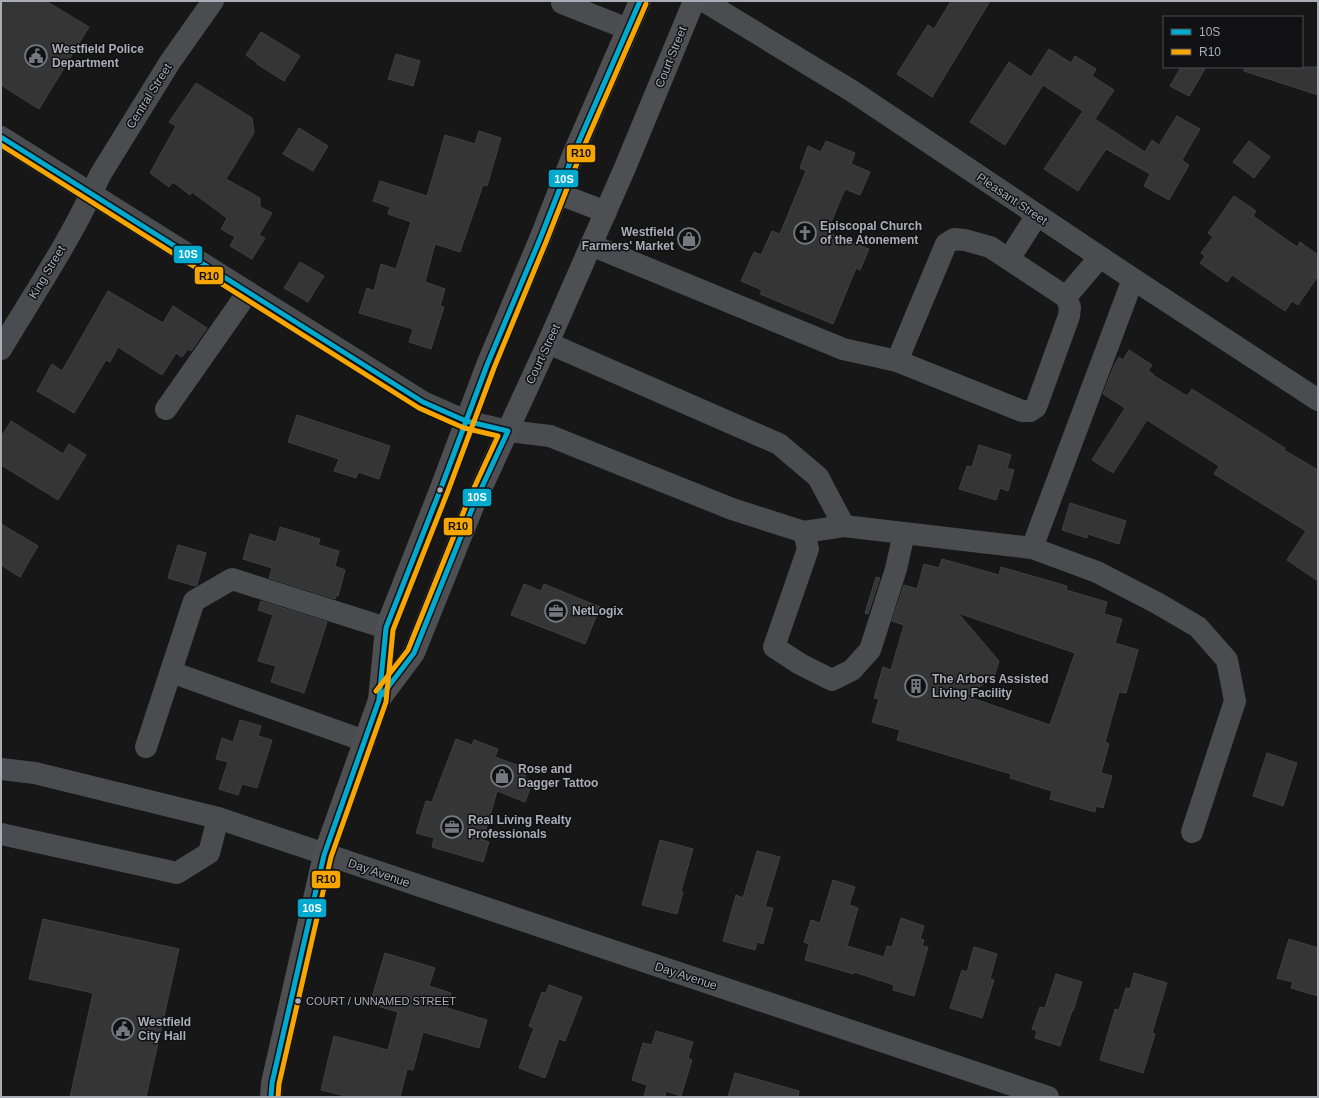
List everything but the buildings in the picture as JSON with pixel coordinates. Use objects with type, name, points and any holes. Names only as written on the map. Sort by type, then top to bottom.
[{"type":"main road","name":"Court Street","points":[[272,1097],[272,1083],[324,855],[379,700],[386,628],[487,365],[559,194],[573,155],[640,1]]},
{"type":"main road","name":"Court Street","points":[[379,700],[414,653],[474,504],[606,212],[694,1]]},
{"type":"main road","points":[[559,194],[606,212]]},
{"type":"street","name":"Central Street","points":[[91,194],[100,175],[166,68],[213,1]]},
{"type":"street","name":"Pleasant Street","points":[[704,1],[850,90],[1133,279],[1318,400]]},
{"type":"street","points":[[562,3],[628,29]]},
{"type":"street","points":[[1,137],[423,402],[466,421],[508,430],[550,436],[732,509],[804,532],[844,526],[1032,548],[1097,572],[1157,603],[1198,627],[1227,660],[1235,701],[1192,832]]},
{"type":"street","name":"King Street","points":[[1,350],[75,225],[91,194]]},
{"type":"street","points":[[1009,259],[1037,215]]},
{"type":"street","points":[[591,245],[843,349],[897,361],[1022,411],[1030,411],[1036,407],[1069,316],[1070,307],[1066,296],[990,247],[954,238],[946,244],[897,361]]},
{"type":"street","points":[[1066,296],[1100,257]]},
{"type":"street","points":[[1032,548],[1133,279]]},
{"type":"street","points":[[166,409],[248,292]]},
{"type":"street","points":[[548,343],[779,444],[818,477],[844,526]]},
{"type":"street","points":[[804,532],[808,549],[774,647],[800,664],[832,680],[852,670],[870,650],[896,569],[904,533]]},
{"type":"street","points":[[146,747],[194,601],[232,579],[386,628]]},
{"type":"street","points":[[171,672],[365,741]]},
{"type":"street","name":"Day Avenue","points":[[1,769],[35,773],[218,818],[324,855],[1048,1097]]},
{"type":"street","points":[[1,834],[178,873],[209,854],[218,818]]},
{"type":"transit line","name":"10S","points":[[271,1097],[272,1083],[324,855],[379,700],[386,628],[487,365],[540,239],[573,155],[640,1]]},
{"type":"transit line","name":"R10","points":[[278,1097],[279,1084],[331,857],[386,702],[393,630],[448,491],[494,368],[579,158],[646,4]]},
{"type":"transit line","name":"10S","points":[[1,137],[423,402],[466,421],[508,431],[474,504],[414,653],[382,695]]},
{"type":"transit line","name":"R10","points":[[1,145],[419,408],[464,428],[498,436],[468,501],[408,650],[376,691]]},
{"type":"place","name":"Westfield Police Department","points":[[36,56]]},
{"type":"place","name":"Episcopal Church of the Atonement","points":[[805,233]]},
{"type":"place","name":"Westfield Farmers' Market","points":[[689,239]]},
{"type":"place","name":"NetLogix","points":[[556,611]]},
{"type":"place","name":"The Arbors Assisted Living Facility","points":[[916,686]]},
{"type":"place","name":"Rose and Dagger Tattoo","points":[[502,776]]},
{"type":"place","name":"Real Living Realty Professionals","points":[[452,827]]},
{"type":"place","name":"COURT / UNNAMED STREET","points":[[298,1001]]},
{"type":"place","name":"Westfield City Hall","points":[[123,1029]]}]
